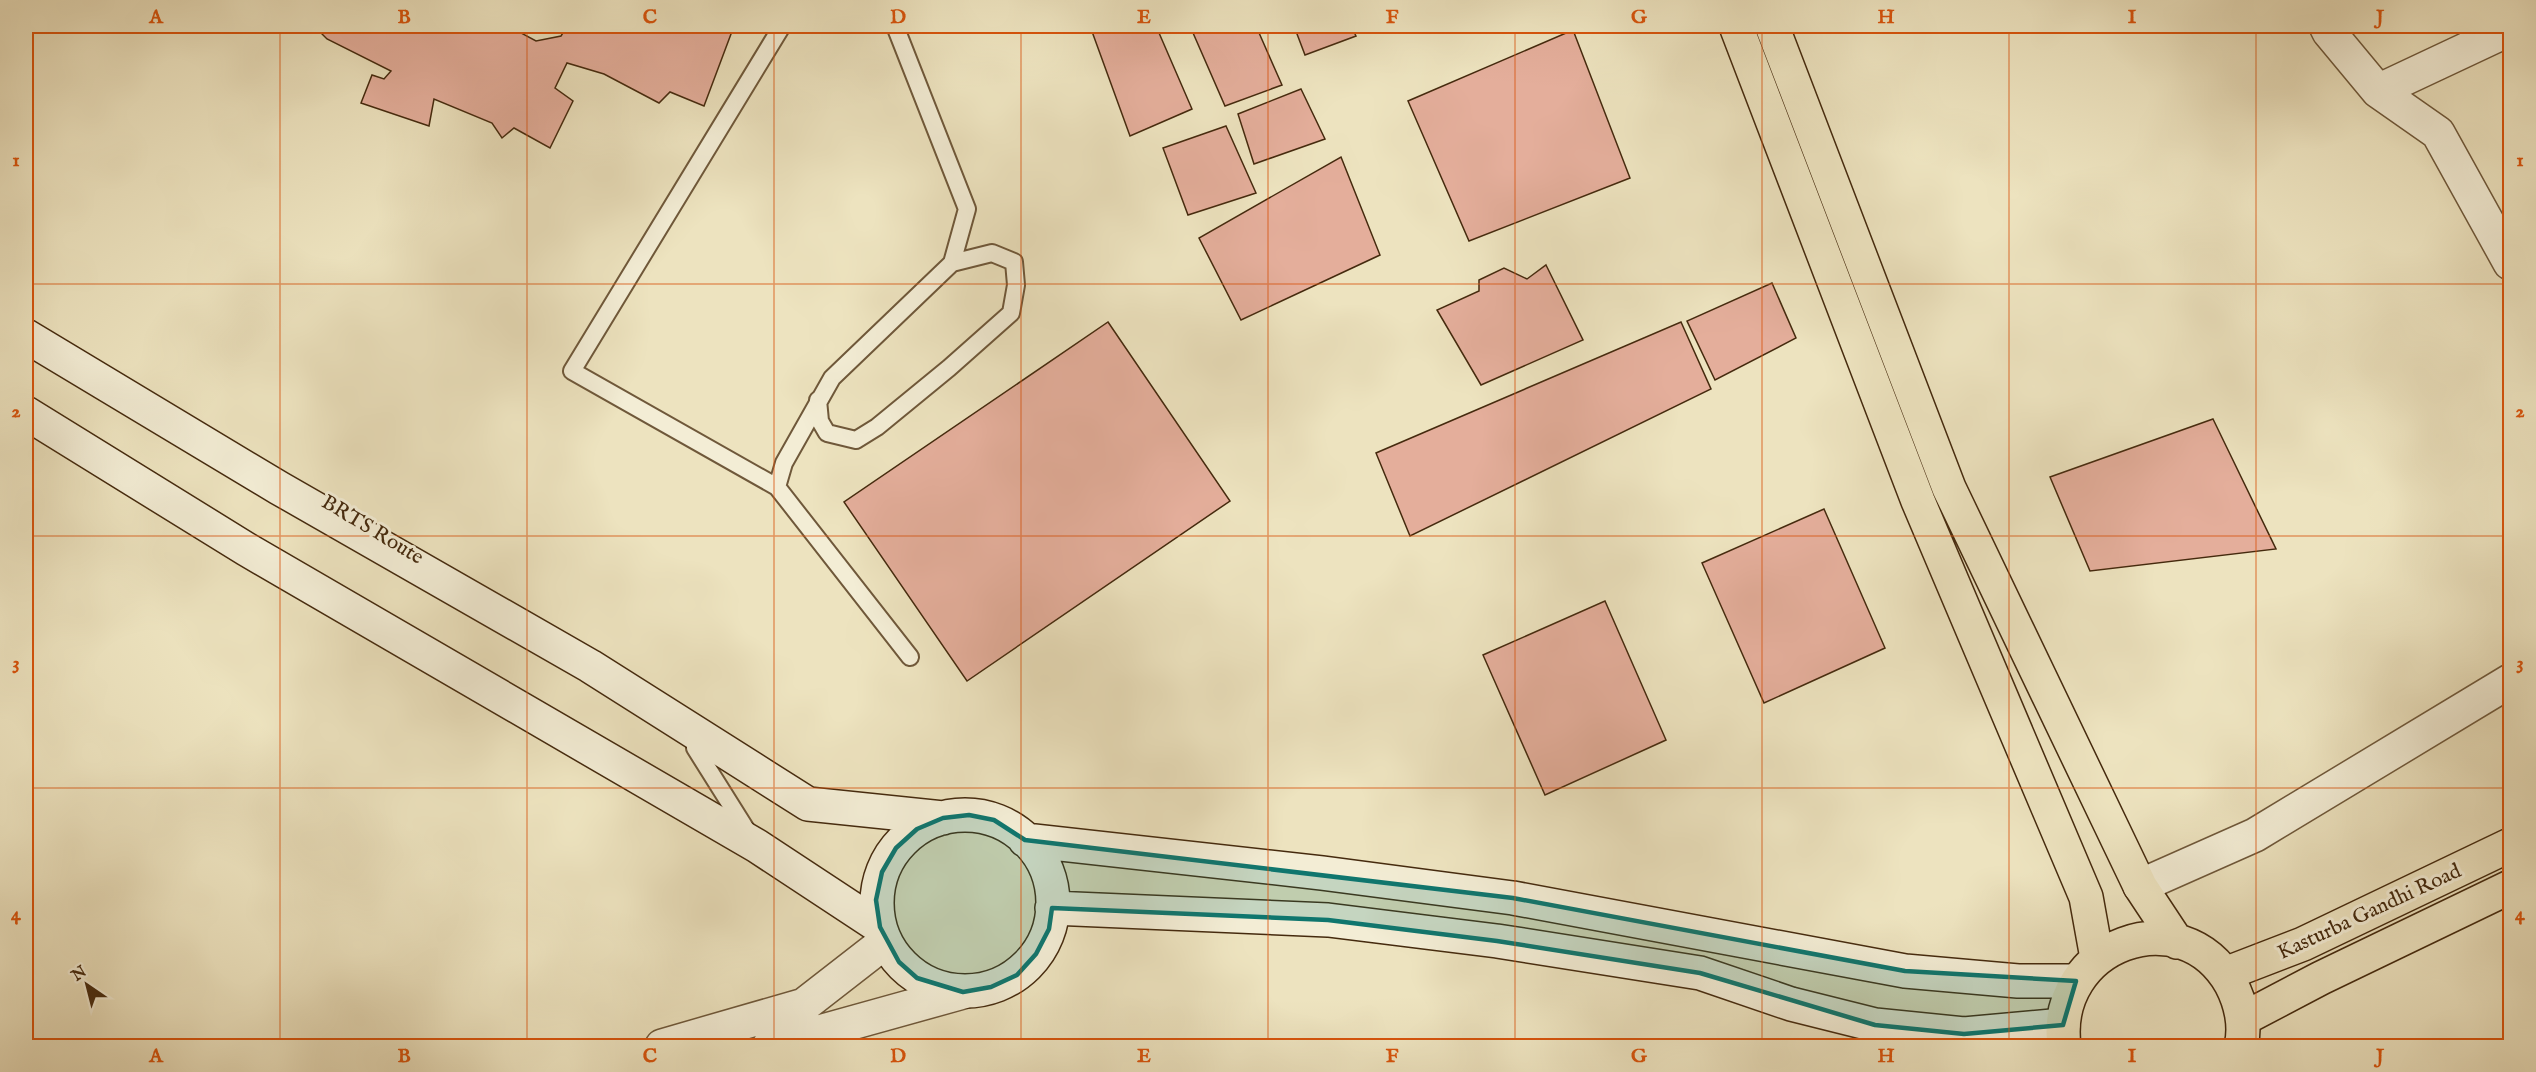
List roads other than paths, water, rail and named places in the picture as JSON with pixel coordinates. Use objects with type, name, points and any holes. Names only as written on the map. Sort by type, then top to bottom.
[{"type":"main road","points":[[1736,26],[1918,501],[2086,897],[2087,969]]},
{"type":"main road","points":[[1772,26],[1949,488],[2140,886],[2177,942]]},
{"type":"main road","points":[[2326,26],[2378,91],[2438,133],[2511,263]]},
{"type":"main road","points":[[2378,91],[2511,30]]},
{"type":"main road","points":[[26,336],[279,488],[590,666],[808,804],[943,818],[969,815],[994,820],[1017,832],[1035,851],[1048,874],[1052,908],[1049,929],[1036,954],[1017,975],[991,987],[963,992],[769,1047]]},
{"type":"main road","points":[[26,413],[246,549],[757,846],[882,935],[899,962],[917,978],[939,988],[963,992]]},
{"type":"main road","points":[[2140,886],[2255,835],[2511,681]]},
{"type":"main road","points":[[882,935],[876,900],[882,872],[896,848],[917,829],[943,818]]},
{"type":"main road","points":[[1024,840],[1322,873],[1513,898],[1905,971],[2018,981],[2087,969]]},
{"type":"main road","name":"Kasturba Gandhi Road","points":[[2225,974],[2303,944],[2511,845]]},
{"type":"main road","name":"Kasturba Gandhi Road","points":[[2242,1039],[2321,978],[2511,887]]},
{"type":"main road","points":[[1052,908],[1328,920],[1497,941],[1700,973],[1791,1004],[1875,1025],[2063,1041],[2067,1002],[2087,969],[2122,944],[2149,938],[2177,942],[2204,954],[2225,974],[2237,995],[2242,1039]]},
{"type":"main road","points":[[662,1047],[804,1005],[882,935]]},
{"type":"lane","points":[[782,26],[572,371],[777,487],[910,657]]},
{"type":"lane","points":[[895,26],[967,209],[952,263]]},
{"type":"lane","points":[[777,487],[784,463],[818,400],[832,378],[952,263],[992,253],[1014,262],[1016,285],[1011,313],[877,427],[856,440],[827,433],[820,421],[818,400]]},
{"type":"lane","name":"BRTS Route","points":[[26,351],[279,499],[695,748],[808,804]]},
{"type":"lane","name":"BRTS Route","points":[[695,748],[757,846]]}]
